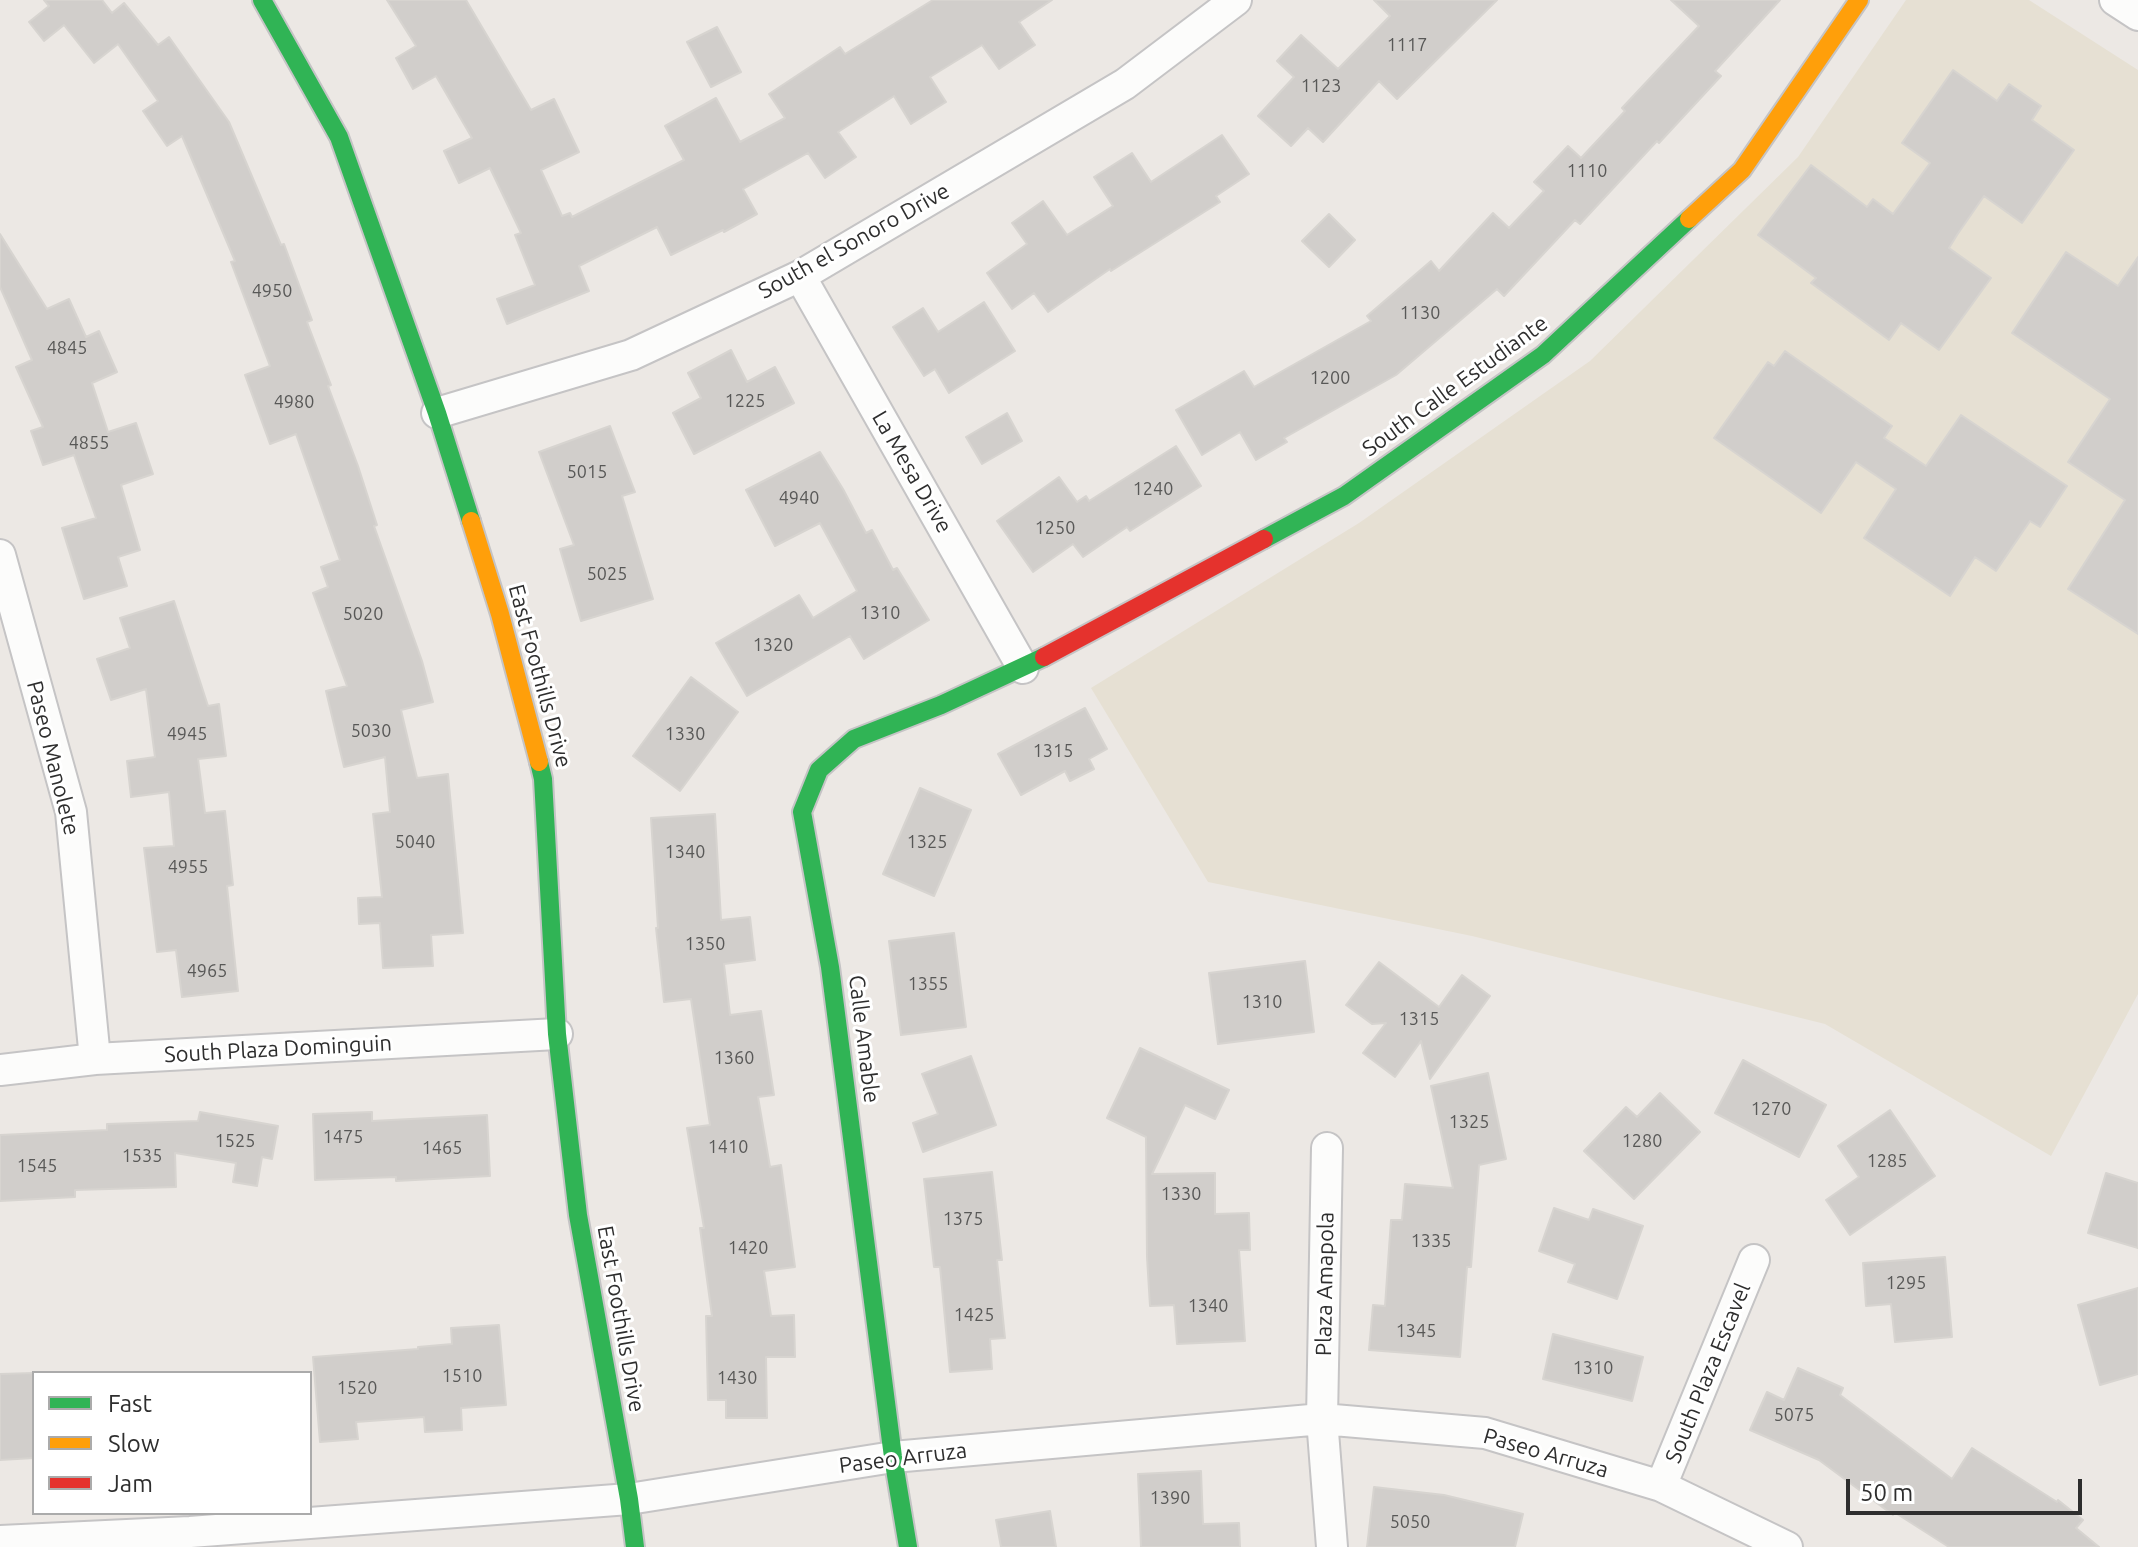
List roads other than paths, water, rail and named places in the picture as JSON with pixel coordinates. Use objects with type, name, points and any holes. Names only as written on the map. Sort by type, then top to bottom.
[{"type":"street","name":"East Foothills Drive","points":[[262,0],[339,137],[437,413],[500,614],[543,779],[557,1034],[578,1215],[635,1547]]},
{"type":"street","name":"South el Sonoro Drive","points":[[437,413],[631,355],[800,276],[1125,84],[1236,0]]},
{"type":"street","name":"South Calle Estudiante","points":[[1023,668],[1344,496],[1543,355],[1742,170],[1859,0]]},
{"type":"street","points":[[2115,0],[2138,15]]},
{"type":"street","name":"La Mesa Drive","points":[[800,276],[1023,668]]},
{"type":"street","name":"Paseo Manolete","points":[[1,563],[71,812],[95,1059]]},
{"type":"street","name":"Calle Amable","points":[[908,1547],[893,1457],[830,967],[802,812],[819,770],[854,739],[1023,668]]},
{"type":"street","name":"South Plaza Dominguin","points":[[0,1070],[95,1059],[557,1034]]},
{"type":"street","name":"Plaza Amapola","points":[[1327,1148],[1322,1419],[1332,1547]]},
{"type":"street","name":"South Plaza Escavel","points":[[1661,1486],[1754,1260]]},
{"type":"street","name":"Paseo Arruza","points":[[0,1541],[190,1540],[629,1499],[893,1457],[1322,1419],[1485,1433],[1661,1486],[1787,1547]]}]
